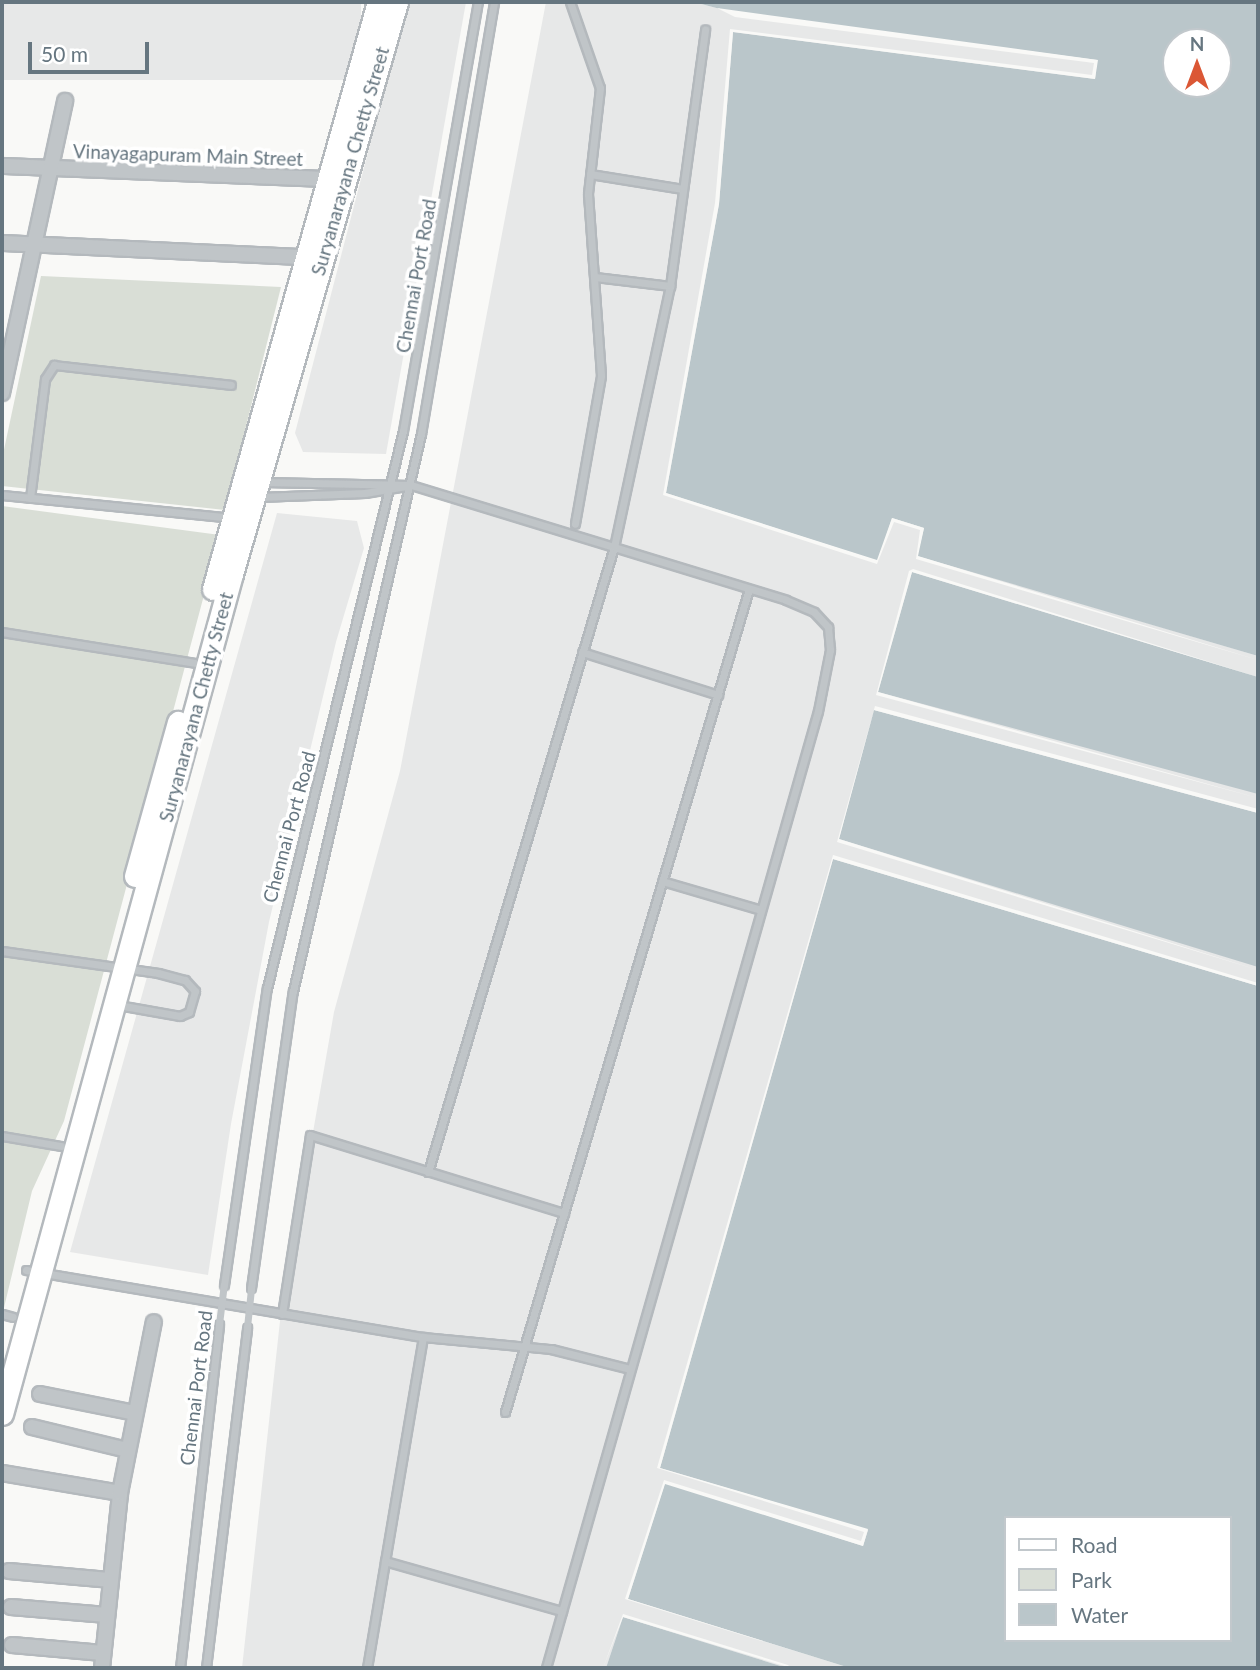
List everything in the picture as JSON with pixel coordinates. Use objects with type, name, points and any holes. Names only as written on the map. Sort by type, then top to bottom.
[{"type":"main road","name":"Suryanarayana Chetty Street","points":[[2,1414],[61,1146],[118,966],[247,490],[325,179],[378,2]]},
{"type":"main road","name":"Suryanarayana Chetty Street","points":[[2,1357],[7,1315],[33,1272],[114,1004],[118,966],[231,518],[247,490],[397,2]]},
{"type":"street","name":"Vinayagapuram Main Street","points":[[2,393],[7,344],[33,246],[65,100]]},
{"type":"street","name":"Vinayagapuram Main Street","points":[[2,166],[325,179]]},
{"type":"street","points":[[2,243],[304,257]]},
{"type":"street","points":[[102,1668],[120,1493],[153,1322]]},
{"type":"street","points":[[40,1394],[135,1413]]},
{"type":"street","points":[[32,1427],[127,1450]]},
{"type":"street","points":[[2,1473],[120,1493]]},
{"type":"street","points":[[9,1571],[109,1580]]},
{"type":"street","points":[[11,1607],[107,1615]]},
{"type":"street","points":[[12,1645],[103,1653]]},
{"type":"lane","name":"Chennai Port Road","points":[[180,1668],[219,1324],[267,988],[392,481],[436,258],[478,2]]},
{"type":"lane","name":"Chennai Port Road","points":[[206,1668],[251,1288],[293,991],[411,485],[453,267],[494,2]]},
{"type":"lane","points":[[570,2],[600,88],[590,174],[601,376],[575,524]]},
{"type":"lane","points":[[428,1172],[614,547],[670,286],[705,29]]},
{"type":"lane","points":[[590,174],[683,189]]},
{"type":"lane","points":[[595,277],[670,286]]},
{"type":"lane","points":[[30,498],[45,379],[54,365],[231,385]]},
{"type":"lane","points":[[247,490],[392,481],[411,485],[749,589],[814,612],[823,618],[830,638],[818,711],[546,1668]]},
{"type":"lane","points":[[247,490],[389,490],[411,485]]},
{"type":"lane","points":[[2,495],[231,518]]},
{"type":"lane","points":[[505,1412],[749,589]]},
{"type":"lane","points":[[2,632],[195,663]]},
{"type":"lane","points":[[582,652],[718,695]]},
{"type":"lane","points":[[662,881],[761,910]]},
{"type":"lane","points":[[2,951],[118,966],[186,980],[193,984],[194,999],[189,1012],[180,1016],[114,1004]]},
{"type":"lane","points":[[282,1314],[310,1135],[564,1213]]},
{"type":"lane","points":[[2,1136],[61,1146]]},
{"type":"lane","points":[[33,1272],[423,1337],[569,1352],[630,1369]]},
{"type":"lane","points":[[367,1668],[423,1337]]},
{"type":"lane","points":[[385,1561],[562,1612]]},
{"type":"shaded area","points":[[2,2],[361,2],[361,80],[2,80]]},
{"type":"shaded area","points":[[407,2],[466,2],[386,454],[303,452],[295,433]]},
{"type":"shaded area","points":[[546,2],[694,2],[735,13],[1098,60],[1095,79],[892,518],[924,528],[917,555],[1258,656],[1258,677],[912,573],[1258,794],[1258,813],[874,710],[1258,967],[1258,986],[833,859],[868,1529],[863,1546],[628,1599],[850,1668],[787,1668],[623,1617],[606,1668],[242,1668],[280,1321],[334,1012],[400,771]]},
{"type":"shaded area","points":[[277,513],[357,521],[364,548],[336,642],[269,922],[231,1124],[208,1275],[70,1252]]},
{"type":"green space","points":[[41,276],[281,287],[225,510],[2,486],[2,459]]},
{"type":"green space","points":[[2,506],[220,535],[64,1121],[32,1191],[2,1316]]},
{"type":"water","points":[[694,2],[1258,2],[1258,656],[917,556],[924,528],[892,518],[878,561],[666,493],[719,204],[733,32],[1095,79],[1097,60],[735,13]]},
{"type":"water","points":[[912,572],[1258,677],[1258,794],[878,692]]},
{"type":"water","points":[[874,710],[1258,813],[1258,967],[839,839]]},
{"type":"water","points":[[833,859],[1258,986],[1258,1668],[850,1668],[628,1599],[665,1483],[863,1546],[868,1530],[660,1468]]},
{"type":"water","points":[[623,1617],[787,1668],[606,1668]]},
{"type":"pier","points":[[717,8],[1098,60],[1095,79],[733,32],[719,204],[666,493],[877,560],[892,518],[924,528],[918,556],[1258,660],[916,559],[920,530],[894,522],[877,564],[663,495],[715,203],[730,29],[1092,75],[1094,63],[735,17]]},
{"type":"pier","points":[[913,569],[1258,677],[912,572],[878,692],[1258,798],[876,695],[909,571]]},
{"type":"pier","points":[[875,706],[1258,809],[1258,813],[874,710],[839,839],[1258,970],[837,842]]},
{"type":"pier","points":[[833,855],[1258,983],[1258,986],[833,859],[660,1468],[868,1529],[863,1546],[665,1484],[628,1599],[850,1668],[625,1599],[664,1480],[861,1541],[864,1532],[657,1468]]},
{"type":"pier","points":[[623,1614],[791,1668],[623,1617],[603,1668]]}]
